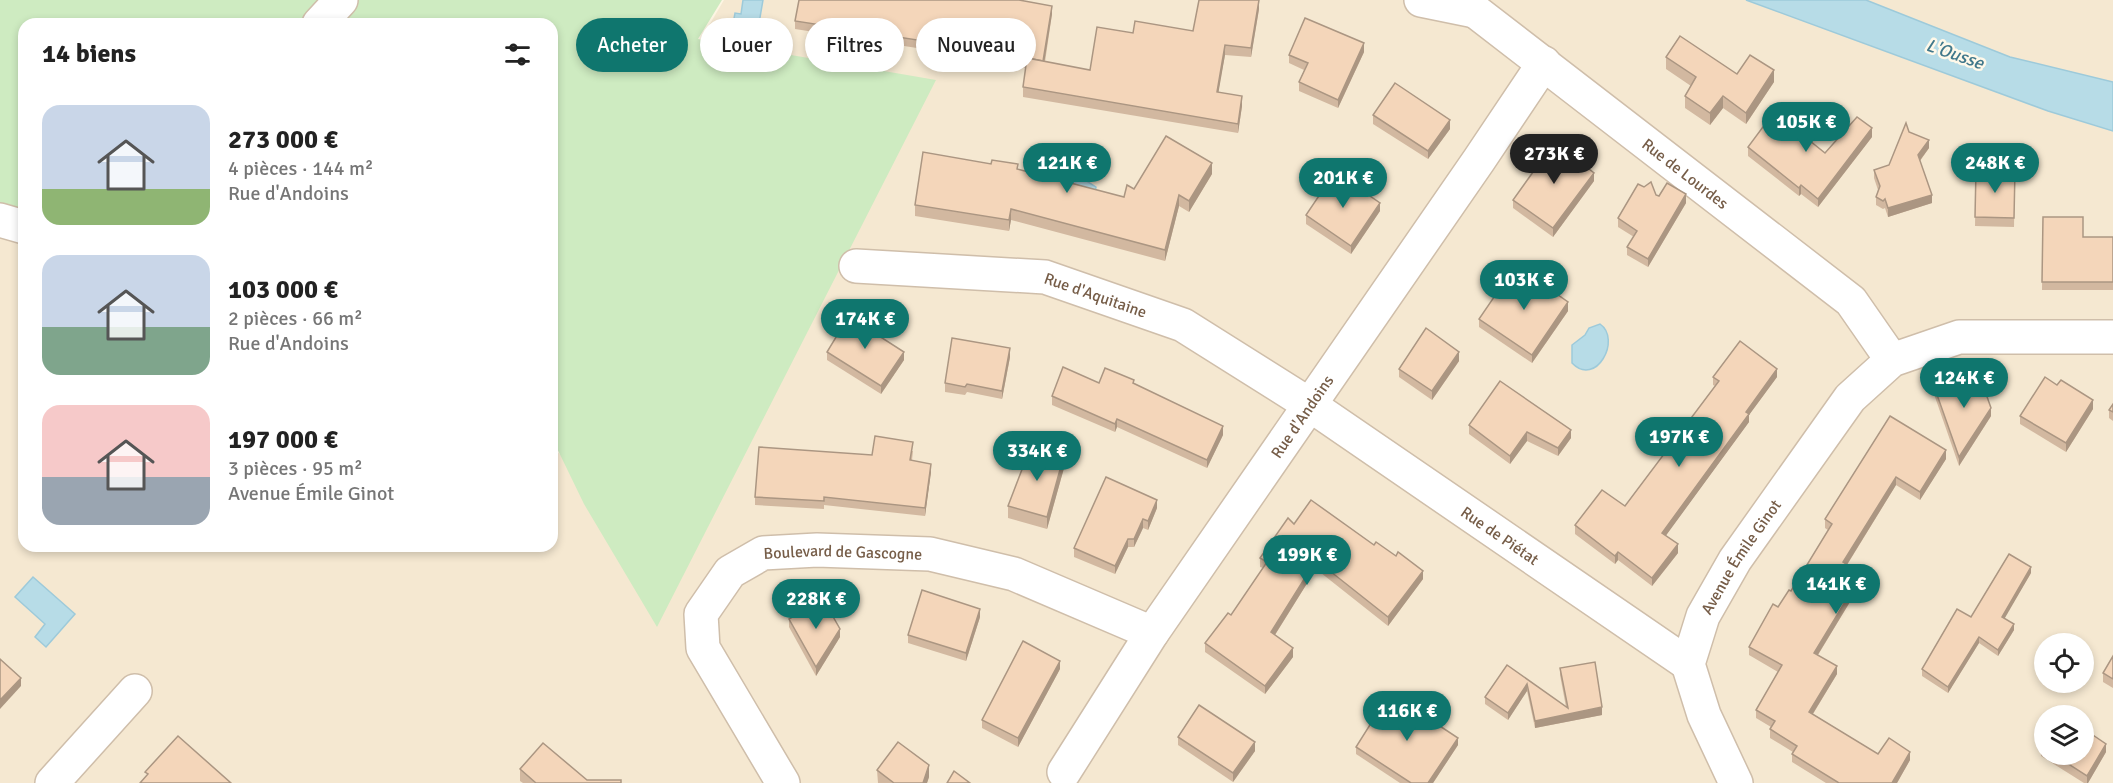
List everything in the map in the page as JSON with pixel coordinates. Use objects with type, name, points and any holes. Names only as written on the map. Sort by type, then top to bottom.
[{"type":"street","points":[[324,18],[341,0]]},
{"type":"street","points":[[1421,0],[1469,6]]},
{"type":"street","name":"Rue de Lourdes","points":[[1469,6],[1851,301],[1892,360]]},
{"type":"street","name":"Rue d'Andoins","points":[[1064,772],[1152,633],[1544,63]]},
{"type":"street","points":[[0,220],[18,225]]},
{"type":"street","name":"Rue d'Aquitaine","points":[[856,266],[1045,277],[1183,325],[1310,405]]},
{"type":"street","points":[[1892,360],[1959,337],[2113,337]]},
{"type":"street","name":"Avenue Émile Ginot","points":[[1688,664],[1703,616],[1735,560],[1850,398],[1892,360]]},
{"type":"street","name":"Rue de Piétat","points":[[1310,405],[1688,664]]},
{"type":"street","name":"Boulevard de Gascogne","points":[[783,783],[703,648],[701,614],[730,572],[763,553],[817,549],[930,554],[1014,574],[1152,633]]},
{"type":"street","points":[[1688,664],[1704,715],[1736,783]]},
{"type":"street","points":[[52,783],[135,691]]},
{"type":"shaded area","points":[[724,0],[2113,0],[2113,783],[0,783],[0,196],[18,194],[18,552],[558,552],[558,453],[690,552],[926,88],[853,72],[904,72],[904,18],[805,18],[805,62],[793,59],[793,18],[713,18]]},
{"type":"green space","points":[[0,0],[334,0],[318,18],[18,18],[18,214],[0,207]]},
{"type":"green space","points":[[357,0],[722,0],[711,18],[700,18],[698,39],[700,39],[700,72],[793,72],[793,55],[805,57],[805,72],[890,72],[936,80],[657,627],[584,504],[558,450],[558,18],[340,18]]},
{"type":"water","points":[[743,0],[763,0],[760,18],[734,18],[735,13],[741,14]]},
{"type":"water","name":"L'Ousse","points":[[1746,0],[1866,0],[2010,57],[2113,82],[2113,131],[2048,111]]},
{"type":"water","points":[[1045,154],[1096,187],[1095,193],[1038,178]]},
{"type":"water","points":[[1600,324],[1606,331],[1607,350],[1597,366],[1590,370],[1581,369],[1572,363],[1572,345],[1585,335],[1589,328]]},
{"type":"water","points":[[33,577],[75,614],[46,647],[35,637],[45,624],[15,597]]},
{"type":"building","points":[[799,0],[1019,0],[1052,6],[1043,61],[1036,60],[1036,18],[916,18],[916,40],[904,38],[904,18],[805,18],[805,23],[795,21]]},
{"type":"building","points":[[1199,0],[1259,0],[1251,48],[1225,45],[1217,92],[1242,96],[1238,124],[1023,87],[1025,72],[1036,72],[1036,60],[1090,70],[1097,27],[1133,33],[1135,21],[1193,31]]},
{"type":"building","points":[[1305,18],[1364,43],[1338,100],[1299,82],[1308,63],[1289,55]]},
{"type":"building","points":[[1680,36],[1737,74],[1750,55],[1774,70],[1746,113],[1723,96],[1710,113],[1685,96],[1696,77],[1666,57]]},
{"type":"building","points":[[1395,83],[1450,120],[1428,151],[1373,115]]},
{"type":"building","points":[[1774,112],[1825,153],[1857,117],[1872,128],[1818,199],[1801,185],[1799,188],[1748,147]]},
{"type":"building","points":[[1906,123],[1909,132],[1929,140],[1918,155],[1932,195],[1888,208],[1885,199],[1883,201],[1876,197],[1880,186],[1874,170],[1889,165]]},
{"type":"building","points":[[1166,136],[1212,163],[1189,201],[1179,195],[1165,250],[1011,209],[1009,220],[915,205],[923,152],[991,164],[992,160],[1018,164],[1017,169],[1124,197],[1127,185],[1134,189]]},
{"type":"building","points":[[1556,140],[1577,154],[1575,158],[1594,173],[1553,228],[1513,200]]},
{"type":"building","points":[[1976,170],[2015,170],[2014,218],[1975,217]]},
{"type":"building","points":[[1335,172],[1380,203],[1351,246],[1306,215]]},
{"type":"building","points":[[1651,182],[1656,195],[1659,196],[1667,183],[1686,194],[1648,259],[1627,247],[1637,231],[1618,218],[1638,184],[1644,187]]},
{"type":"building","points":[[2043,217],[2083,217],[2083,237],[2113,237],[2113,282],[2042,282]]},
{"type":"building","points":[[1521,269],[1568,302],[1532,355],[1479,319],[1505,281],[1510,284]]},
{"type":"building","points":[[850,314],[881,333],[879,336],[904,352],[881,386],[827,352]]},
{"type":"building","points":[[1426,328],[1459,352],[1432,391],[1399,369]]},
{"type":"building","points":[[952,338],[1010,348],[1002,391],[967,384],[965,387],[945,383]]},
{"type":"building","points":[[1740,341],[1777,369],[1746,412],[1749,414],[1662,533],[1678,544],[1652,578],[1618,552],[1615,556],[1575,525],[1602,490],[1625,506],[1719,381],[1713,377]]},
{"type":"building","points":[[1063,367],[1099,383],[1105,368],[1134,380],[1133,383],[1223,426],[1207,460],[1117,419],[1115,424],[1052,396]]},
{"type":"building","points":[[1979,374],[1991,408],[1959,457],[1935,389]]},
{"type":"building","points":[[2045,377],[2057,385],[2061,380],[2093,400],[2066,443],[2020,416]]},
{"type":"building","points":[[1500,381],[1571,430],[1558,448],[1527,432],[1510,456],[1469,425]]},
{"type":"building","points":[[1890,416],[1946,450],[1920,492],[1896,477],[1843,562],[1862,574],[1814,653],[1837,666],[1809,712],[1878,754],[1889,738],[1910,752],[1892,783],[1839,783],[1792,754],[1797,746],[1770,729],[1775,721],[1756,710],[1782,665],[1749,647],[1773,604],[1778,607],[1789,590],[1791,591],[1832,524],[1825,519]]},
{"type":"building","points":[[875,436],[913,442],[910,460],[931,464],[925,508],[824,497],[824,501],[755,497],[759,447],[872,455]]},
{"type":"building","points":[[1031,446],[1064,455],[1047,517],[1008,506]]},
{"type":"building","points":[[1106,477],[1157,500],[1148,521],[1143,519],[1134,539],[1128,539],[1115,566],[1074,548]]},
{"type":"building","points":[[1311,500],[1374,545],[1376,542],[1396,556],[1398,552],[1423,571],[1388,617],[1316,560],[1271,632],[1293,648],[1265,686],[1205,643],[1228,613],[1231,615],[1267,562],[1260,558],[1288,518],[1294,524]]},
{"type":"building","points":[[2009,554],[2031,567],[2002,617],[2014,624],[1998,650],[1979,637],[1948,687],[1922,669],[1957,609],[1971,617]]},
{"type":"building","points":[[922,590],[980,609],[966,653],[908,635]]},
{"type":"building","points":[[823,599],[840,629],[816,667],[789,619]]},
{"type":"building","points":[[1023,641],[1060,661],[1018,738],[982,720]]},
{"type":"building","points":[[2113,656],[2113,679],[2103,673]]},
{"type":"building","points":[[0,659],[21,678],[0,700]]},
{"type":"building","points":[[1595,662],[1602,707],[1535,721],[1527,684],[1508,713],[1485,697],[1507,665],[1568,708],[1560,668]]},
{"type":"building","points":[[1390,693],[1458,738],[1428,783],[1411,783],[1356,747]]},
{"type":"building","points":[[1199,705],[1255,742],[1233,773],[1178,737]]},
{"type":"building","points":[[178,736],[231,783],[140,783],[148,774],[145,772]]},
{"type":"building","points":[[2094,736],[2106,744],[2094,764]]},
{"type":"building","points":[[898,742],[929,765],[923,783],[894,783],[877,770]]},
{"type":"building","points":[[543,743],[587,780],[621,780],[621,783],[536,783],[520,769]]},
{"type":"building","points":[[2070,765],[2094,765],[2087,776]]},
{"type":"building","points":[[954,771],[970,783],[947,783]]}]
